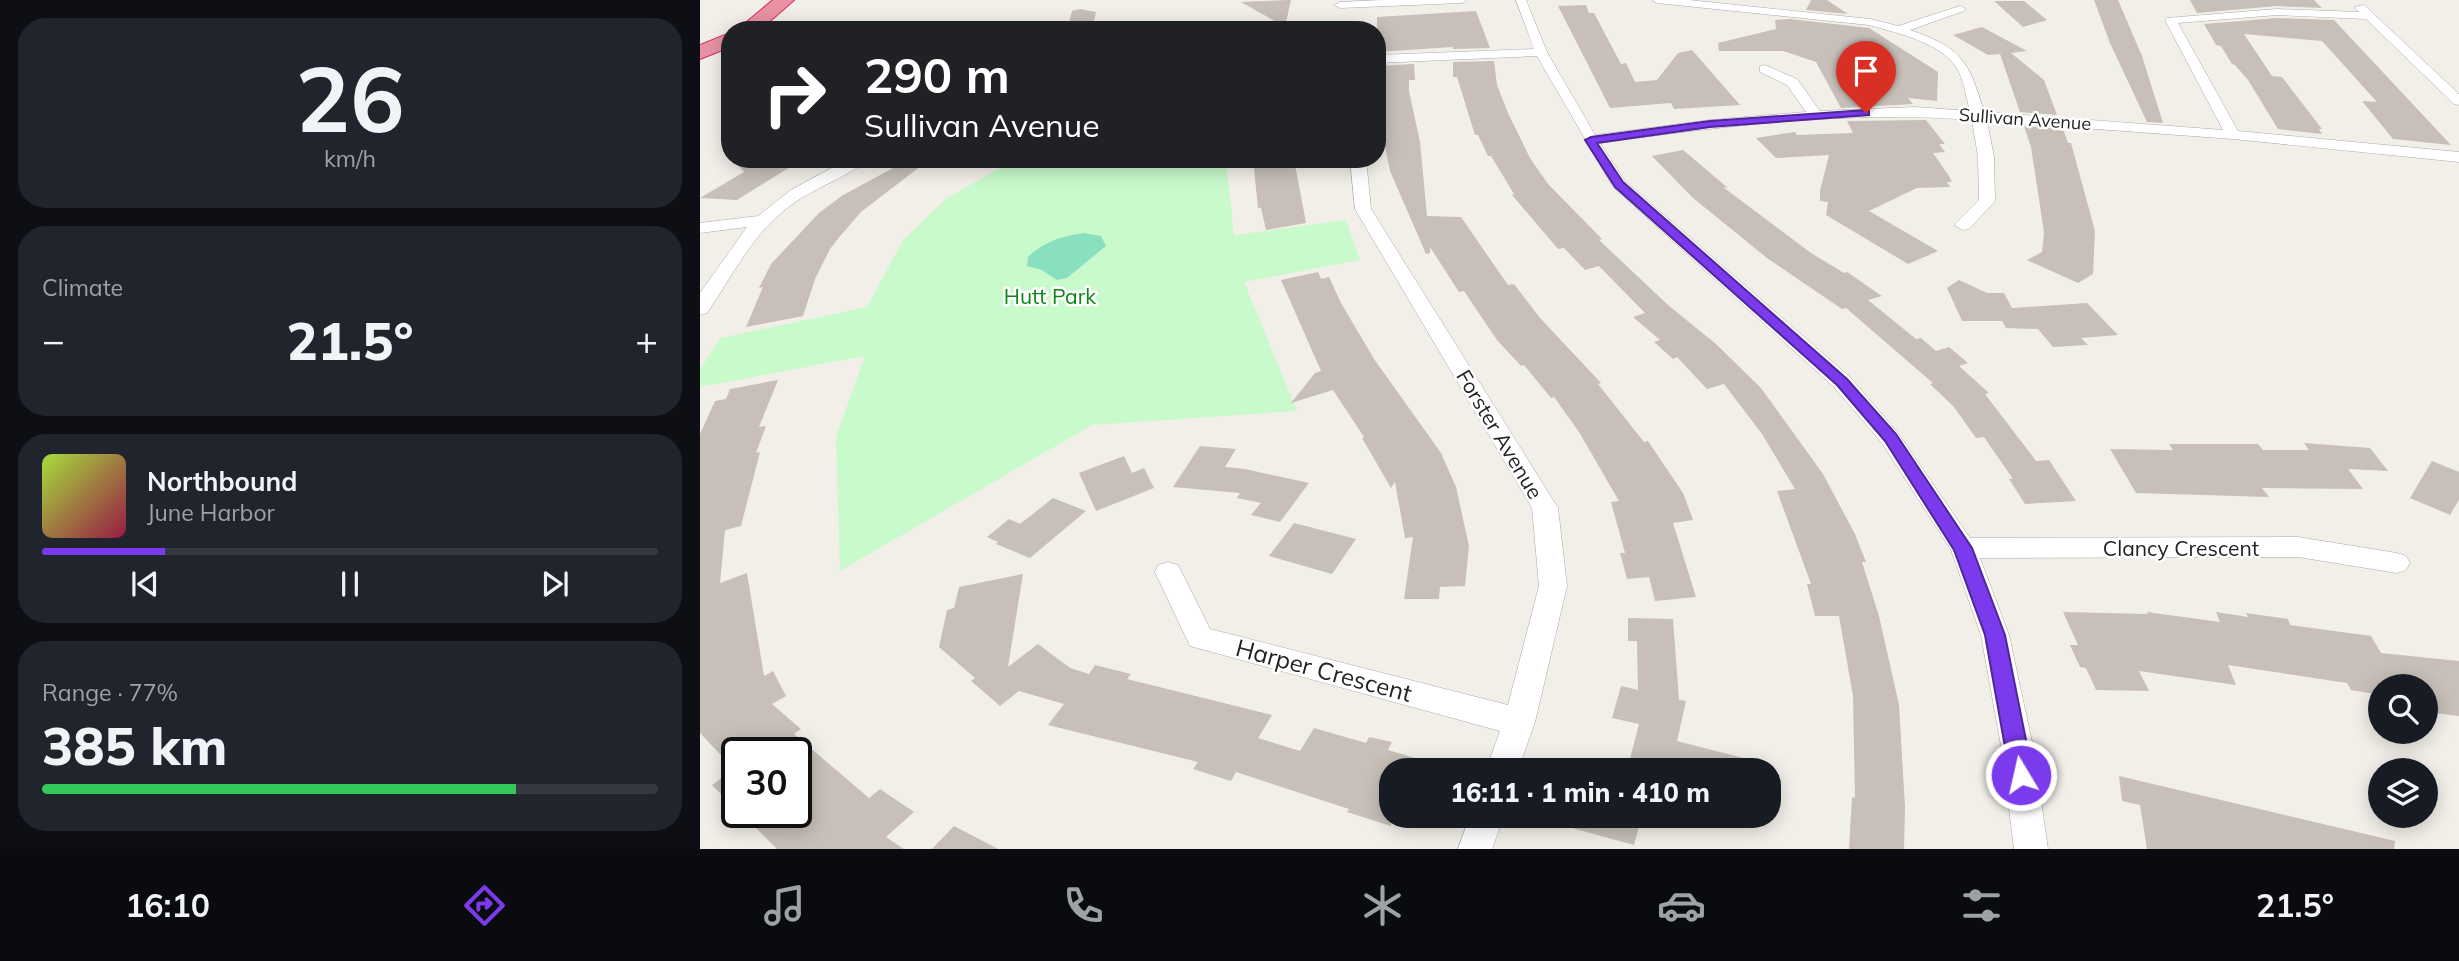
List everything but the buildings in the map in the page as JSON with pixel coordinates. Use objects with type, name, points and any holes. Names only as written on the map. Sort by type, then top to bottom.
[{"type":"highway","points":[[758,21],[785,0]]},
{"type":"highway","points":[[700,53],[721,43]]},
{"type":"street","points":[[1340,5],[1462,0]]},
{"type":"street","points":[[1521,0],[1541,52],[1619,184],[1842,382],[1890,438],[1963,548],[1995,635],[2018,751],[2031,849]]},
{"type":"street","points":[[1657,0],[1819,15],[1899,30],[1941,49],[1961,64],[1979,115],[1989,181],[1987,201],[1963,225]]},
{"type":"street","points":[[2353,0],[2459,101]]},
{"type":"street","points":[[1899,30],[1960,9]]},
{"type":"street","points":[[2233,135],[2171,20],[2277,12],[2370,16]]},
{"type":"street","points":[[1386,59],[1541,52]]},
{"type":"street","points":[[1765,69],[1792,82],[1816,115]]},
{"type":"street","name":"Sullivan Avenue","points":[[1591,140],[1710,124],[1816,115],[1915,111],[2233,135],[2459,156]]},
{"type":"street","points":[[700,309],[710,290],[763,220],[811,185],[843,168]]},
{"type":"street","name":"Forster Avenue","points":[[1359,168],[1363,209],[1545,508],[1553,586],[1519,722],[1507,758]]},
{"type":"street","points":[[700,228],[763,220]]},
{"type":"street","name":"Clancy Crescent","points":[[1963,548],[2298,547],[2397,563]]},
{"type":"street","name":"Harper Crescent","points":[[1168,572],[1200,638],[1519,722]]},
{"type":"street","points":[[1475,849],[1482,828]]},
{"type":"green space","name":"Hutt Park","points":[[1000,168],[1227,168],[1234,235],[1346,220],[1360,260],[1244,282],[1297,411],[1092,425],[840,571],[836,437],[865,356],[700,387],[700,370],[720,338],[867,307],[903,240],[947,198]]},
{"type":"green space","points":[[1083,233],[1101,236],[1106,246],[1067,278],[1057,280],[1042,270],[1027,266],[1028,257],[1047,243]]},
{"type":"route","points":[[1866,113],[1710,124],[1591,140],[1619,184],[1842,382],[1890,438],[1963,548],[1995,635],[2021,775]]}]
